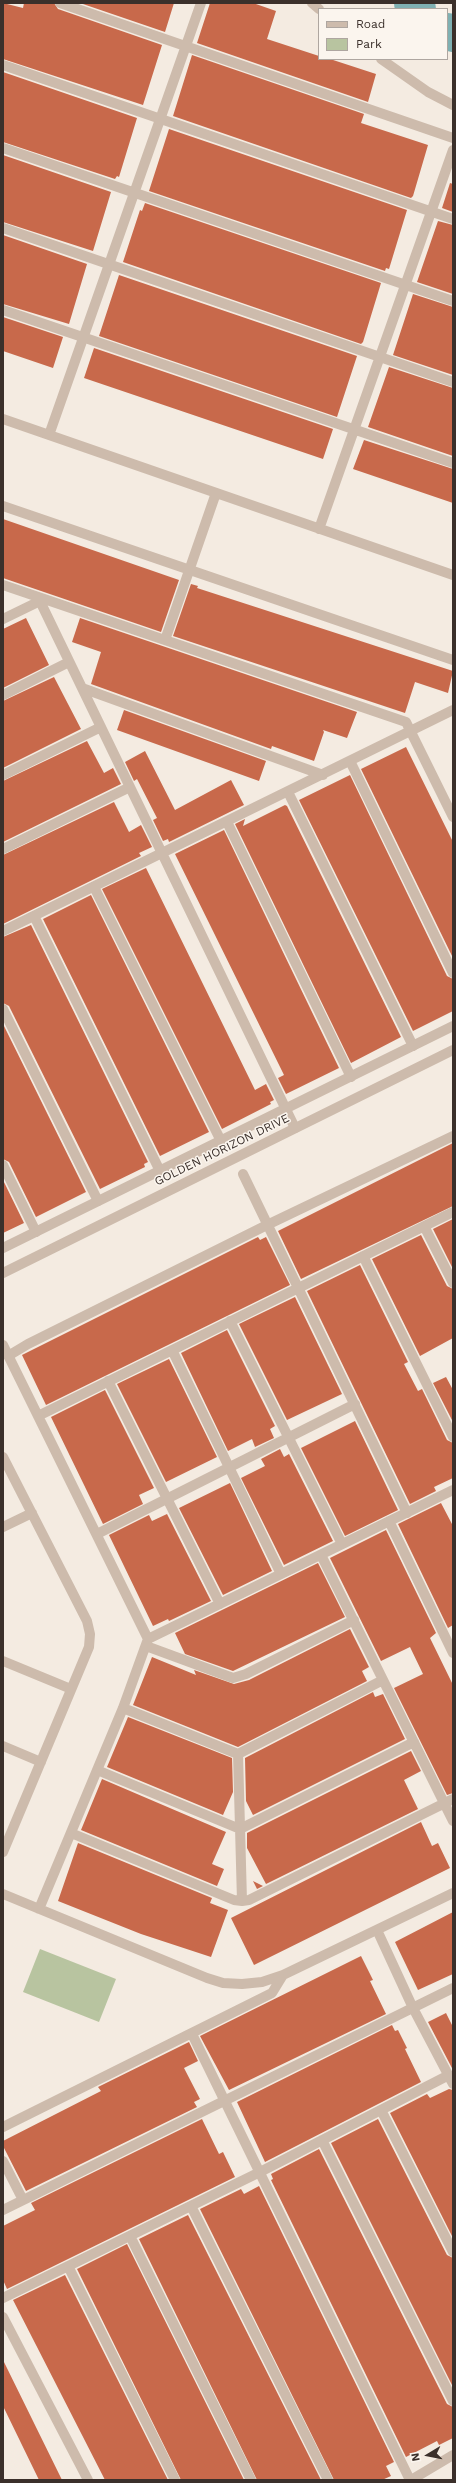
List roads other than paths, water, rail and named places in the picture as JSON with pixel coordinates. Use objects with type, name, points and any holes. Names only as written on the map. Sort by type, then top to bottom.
[{"type":"street","points":[[60,3],[453,138]]},
{"type":"street","points":[[49,435],[201,3]]},
{"type":"street","points":[[382,60],[428,92],[453,105]]},
{"type":"street","points":[[3,65],[453,219]]},
{"type":"street","points":[[3,148],[453,301]]},
{"type":"street","points":[[319,529],[453,150]]},
{"type":"street","points":[[3,228],[453,382]]},
{"type":"street","points":[[3,310],[453,463]]},
{"type":"street","points":[[3,419],[453,575]]},
{"type":"street","points":[[165,640],[216,493]]},
{"type":"street","points":[[3,506],[453,660]]},
{"type":"street","points":[[3,585],[39,599],[406,722],[453,817]]},
{"type":"street","points":[[3,619],[39,599]]},
{"type":"street","points":[[39,599],[295,1128]]},
{"type":"street","points":[[3,695],[69,662]]},
{"type":"street","points":[[82,688],[322,775]]},
{"type":"street","points":[[3,931],[453,710]]},
{"type":"street","points":[[3,775],[101,727]]},
{"type":"street","points":[[350,761],[453,973]]},
{"type":"street","points":[[3,849],[130,787]]},
{"type":"street","points":[[288,792],[413,1046]]},
{"type":"street","points":[[227,822],[350,1077]]},
{"type":"street","points":[[94,887],[221,1141]]},
{"type":"street","points":[[34,916],[160,1171]]},
{"type":"street","points":[[3,1010],[98,1201]]},
{"type":"street","name":"GOLDEN HORIZON DRIVE","points":[[3,1248],[453,1026]]},
{"type":"street","name":"GOLDEN HORIZON DRIVE","points":[[3,1273],[453,1050]]},
{"type":"street","points":[[8,1356],[28,1344],[267,1225],[453,1136]]},
{"type":"street","points":[[3,1165],[36,1232]]},
{"type":"street","points":[[243,1174],[407,1513]]},
{"type":"street","points":[[38,1416],[453,1212]]},
{"type":"street","points":[[424,1226],[453,1283]]},
{"type":"street","points":[[363,1256],[453,1437]]},
{"type":"street","points":[[230,1321],[342,1544]]},
{"type":"street","points":[[3,1345],[96,1534],[147,1643],[233,1678],[246,1674],[354,1620]]},
{"type":"street","points":[[172,1350],[282,1574]]},
{"type":"street","points":[[108,1381],[220,1604]]},
{"type":"street","points":[[96,1534],[355,1404]]},
{"type":"street","points":[[3,1457],[87,1621],[90,1634],[89,1647],[41,1762],[7,1832],[3,1852]]},
{"type":"street","points":[[39,1909],[123,1708],[147,1643],[220,1604],[388,1521],[452,1493]]},
{"type":"street","points":[[3,1527],[32,1513]]},
{"type":"street","points":[[388,1521],[453,1653]]},
{"type":"street","points":[[321,1555],[414,1742],[449,1801],[453,1821]]},
{"type":"street","points":[[3,1661],[72,1689]]},
{"type":"street","points":[[123,1708],[238,1754],[384,1680]]},
{"type":"street","points":[[97,1770],[240,1829],[414,1742]]},
{"type":"street","points":[[3,1746],[41,1762]]},
{"type":"street","points":[[238,1754],[242,1901]]},
{"type":"street","points":[[71,1833],[234,1900],[242,1901],[249,1900],[449,1801]]},
{"type":"street","points":[[3,1894],[223,1983],[242,1984],[283,1976],[453,1893]]},
{"type":"street","points":[[3,2298],[260,2172],[381,2110],[451,2080],[413,2008],[377,1930]]},
{"type":"street","points":[[3,2127],[272,1993],[283,1976]]},
{"type":"street","points":[[3,2210],[453,1988]]},
{"type":"street","points":[[192,2034],[411,2480],[453,2455]]},
{"type":"street","points":[[381,2110],[453,2252]]},
{"type":"street","points":[[322,2140],[453,2401]]},
{"type":"street","points":[[3,2161],[23,2200]]},
{"type":"street","points":[[191,2206],[328,2480]]},
{"type":"street","points":[[130,2236],[251,2480]]},
{"type":"street","points":[[68,2266],[175,2480]]},
{"type":"street","points":[[3,2317],[88,2480]]},
{"type":"waterway","points":[[412,3],[417,8]]},
{"type":"waterway","points":[[448,32],[453,34]]}]
